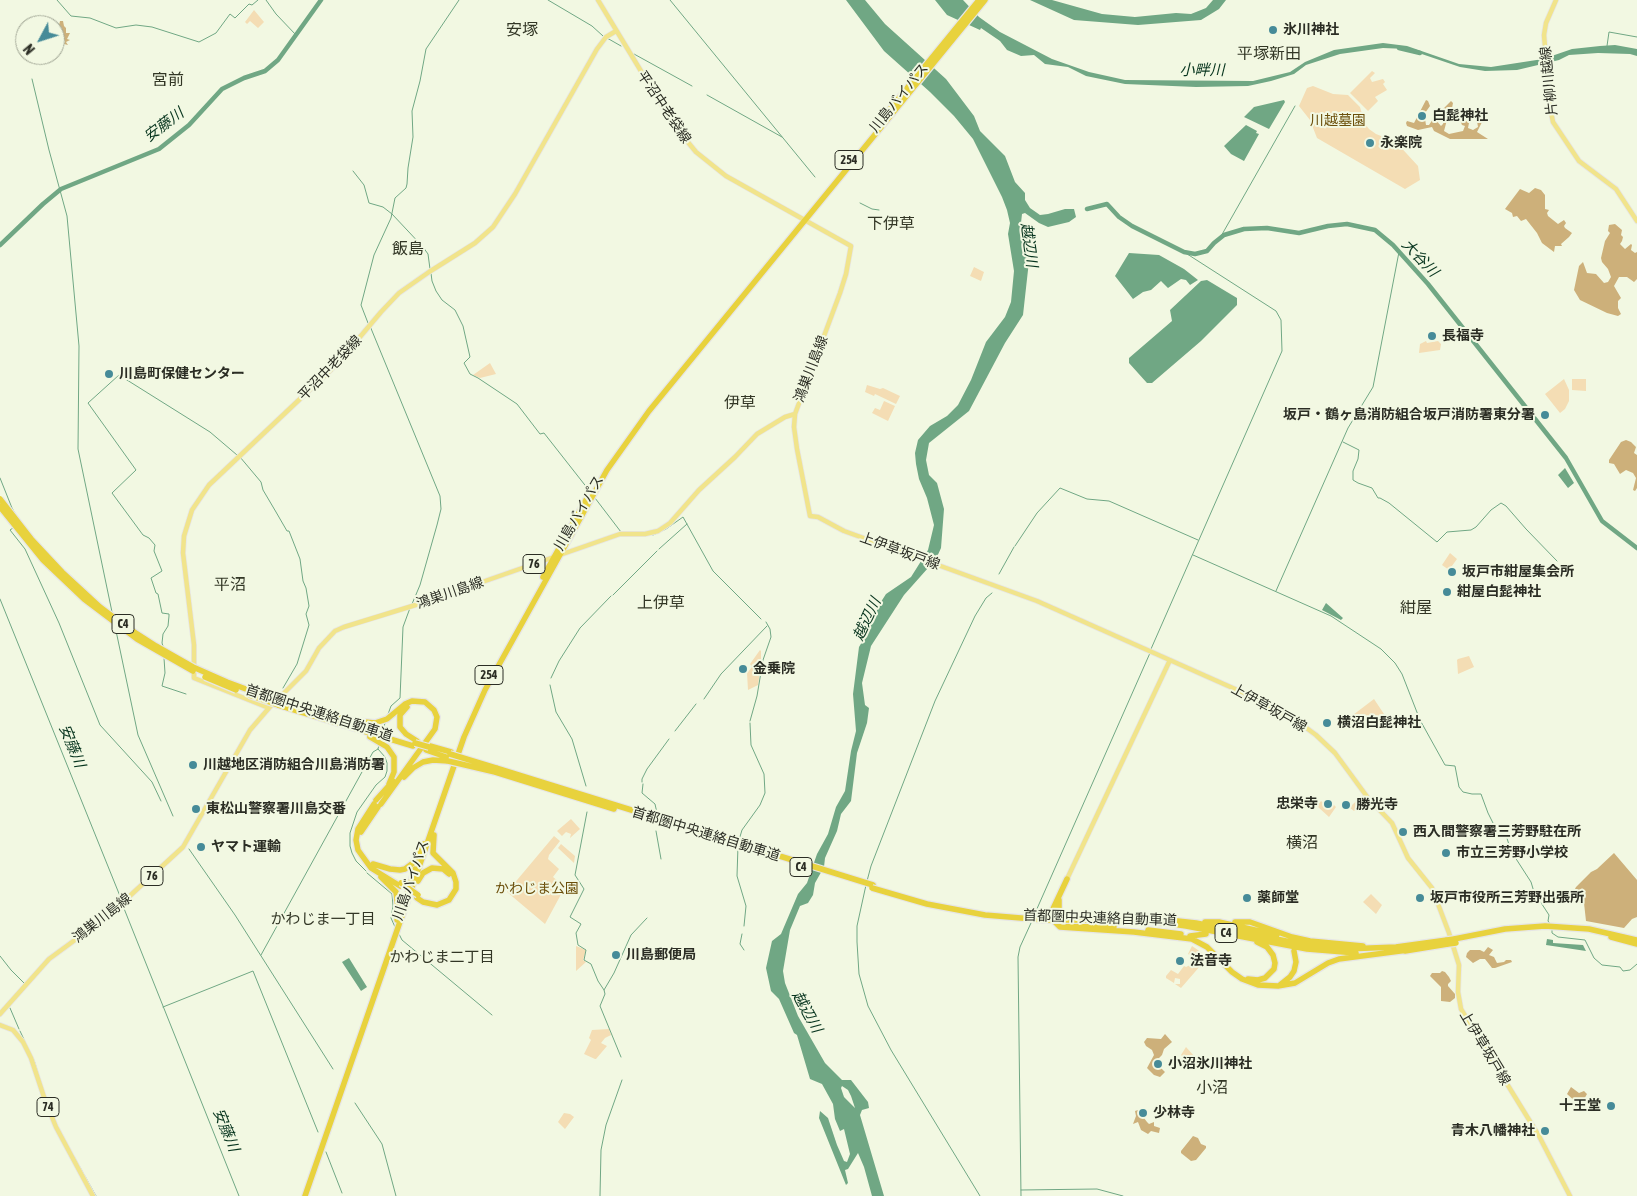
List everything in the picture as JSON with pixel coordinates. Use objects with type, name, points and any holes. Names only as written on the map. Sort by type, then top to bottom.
[{"type":"highway","name":"川島バイパス","points":[[304,1196],[397,920],[460,741],[482,688],[605,468],[633,426],[981,2]]},
{"type":"highway","name":"首都圏中央連絡自動車道","points":[[0,499],[32,540],[57,567],[125,626],[156,646],[209,675],[280,704],[308,711],[381,735]]},
{"type":"highway","name":"首都圏中央連絡自動車道","points":[[0,507],[28,543],[84,599],[153,649],[192,671],[225,686],[357,730],[415,743],[450,756],[483,764],[495,770],[609,806],[928,904],[966,913],[1045,920],[1151,918],[1196,923],[1346,951]]},
{"type":"highway","name":"川島バイパス","points":[[304,1196],[413,889],[464,737],[485,690],[556,556]]},
{"type":"highway","points":[[308,711],[366,723],[375,723],[386,719],[406,704],[417,700],[429,704],[437,717],[435,729],[431,735],[358,829],[356,840],[358,850],[396,892],[397,920]]},
{"type":"highway","points":[[386,788],[407,763],[433,726],[433,717],[430,710],[423,704],[416,703],[405,708],[399,721],[402,730],[415,743]]},
{"type":"highway","points":[[357,730],[382,742],[394,757],[394,772],[379,803]]},
{"type":"highway","points":[[379,803],[409,771],[418,764],[429,760],[450,756],[495,770]]},
{"type":"highway","points":[[418,896],[423,902],[437,905],[449,900],[456,889],[453,873],[436,857],[432,849],[432,840],[439,810]]},
{"type":"highway","points":[[372,866],[396,870],[405,869],[413,863],[424,844]]},
{"type":"highway","points":[[372,866],[418,896],[432,902],[447,899],[453,889],[453,883],[450,874],[443,869],[432,868],[423,873],[413,889]]},
{"type":"highway","points":[[1067,879],[1060,897],[1058,909],[1061,918],[1068,922],[1190,936],[1206,934]]},
{"type":"highway","points":[[1067,879],[1052,911],[1052,918],[1060,927],[1186,938],[1207,947],[1232,972],[1242,979],[1258,985],[1278,986],[1295,983],[1346,951],[1447,942],[1523,929],[1589,930],[1637,940]]},
{"type":"highway","name":"首都圏中央連絡自動車道","points":[[1105,918],[1168,923],[1307,949],[1346,951]]},
{"type":"highway","points":[[1196,923],[1219,922],[1265,931],[1282,937]]},
{"type":"highway","points":[[1236,922],[1250,922],[1298,939],[1346,951],[1408,950],[1447,942]]},
{"type":"highway","points":[[1589,930],[1637,944]]},
{"type":"highway","points":[[1190,936],[1208,945],[1233,970],[1243,977],[1254,980],[1265,978],[1274,969],[1273,955],[1264,945],[1240,936]]},
{"type":"highway","points":[[1278,986],[1290,977],[1294,971],[1296,962],[1294,951]]},
{"type":"main road","name":"平沼中老袋線","points":[[598,0],[672,124],[696,152],[726,176],[802,220]]},
{"type":"main road","name":"片柳川越線","points":[[1556,0],[1545,28],[1545,46],[1551,112],[1557,130],[1579,161],[1616,189],[1637,221]]},
{"type":"main road","name":"平沼中老袋線","points":[[269,708],[194,678],[194,645],[183,553],[184,536],[192,510],[208,485],[338,363],[399,293],[475,243],[495,225],[515,194],[597,49],[602,41],[616,31]]},
{"type":"main road","name":"鴻巣川島線","points":[[0,1014],[53,955],[106,918],[183,847],[247,734],[269,708],[306,671],[319,648],[340,628],[430,601],[620,534],[649,534],[662,529],[678,516],[699,490],[735,458],[757,434],[784,416],[795,414],[842,288],[851,246],[802,220]]},
{"type":"main road","name":"上伊草坂戸線","points":[[795,414],[794,427],[797,449],[810,516],[818,517],[844,531],[1037,601],[1253,697],[1301,724],[1316,735],[1335,754],[1368,798],[1392,823],[1408,858],[1432,888],[1459,965],[1458,992],[1461,1009],[1539,1136],[1570,1196]]},
{"type":"main road","points":[[1067,879],[1170,660]]},
{"type":"main road","name":"74","points":[[0,1024],[14,1030],[32,1058],[51,1116],[93,1196]]},
{"type":"green space","points":[[254,10],[264,22],[258,28],[250,21],[247,24],[245,22]]},
{"type":"green space","points":[[1372,71],[1375,73],[1370,78],[1372,82],[1383,79],[1385,82],[1383,84],[1387,90],[1375,97],[1378,101],[1368,111],[1350,93]]},
{"type":"green space","name":"川越墓園","points":[[1313,86],[1333,94],[1348,95],[1360,107],[1365,124],[1369,129],[1396,142],[1418,166],[1420,180],[1405,189],[1317,138],[1310,120],[1299,106],[1307,88]]},
{"type":"green space","points":[[974,267],[984,272],[981,281],[970,276]]},
{"type":"green space","points":[[1426,341],[1427,343],[1438,341],[1441,344],[1440,350],[1419,353],[1420,344]]},
{"type":"green space","points":[[490,363],[496,374],[480,378],[473,375]]},
{"type":"green space","points":[[1564,379],[1569,390],[1569,401],[1565,409],[1560,413],[1545,394]]},
{"type":"green space","points":[[1572,379],[1586,379],[1586,391],[1572,390]]},
{"type":"green space","points":[[867,385],[880,389],[883,388],[900,396],[896,404],[875,394],[874,396],[865,392]]},
{"type":"green space","points":[[884,401],[895,406],[888,421],[872,413],[875,408],[880,410]]},
{"type":"green space","points":[[1450,553],[1457,559],[1449,570],[1442,565]]},
{"type":"green space","points":[[760,650],[761,664],[758,685],[748,690],[747,673],[752,667],[750,664]]},
{"type":"green space","points":[[1469,656],[1474,667],[1458,674],[1457,660]]},
{"type":"green space","points":[[1374,699],[1386,717],[1368,728],[1362,720],[1353,715]]},
{"type":"green space","points":[[1364,794],[1367,798],[1354,811],[1350,808],[1352,805]]},
{"type":"green space","points":[[1321,801],[1329,808],[1333,804],[1336,807],[1329,817],[1317,806]]},
{"type":"green space","points":[[571,819],[580,829],[570,838],[571,834],[566,832],[562,836],[557,831]]},
{"type":"green space","name":"かわじま公園","points":[[554,836],[560,841],[548,859],[559,869],[553,877],[565,887],[545,924],[507,892]]},
{"type":"green space","name":"かわじま公園","points":[[561,844],[575,856],[574,863],[558,848]]},
{"type":"green space","points":[[1371,894],[1382,905],[1376,914],[1363,902]]},
{"type":"green space","points":[[576,946],[586,950],[583,960],[586,962],[576,971]]},
{"type":"green space","points":[[1192,946],[1208,957],[1181,988],[1175,984],[1180,984],[1180,979],[1175,978],[1174,983],[1166,978],[1166,976],[1171,970],[1178,974],[1184,966],[1192,964],[1196,968],[1198,965],[1195,962],[1197,959],[1188,954]]},
{"type":"green space","points":[[609,1029],[611,1035],[601,1043],[607,1046],[596,1059],[584,1054],[591,1040],[589,1038],[592,1030]]},
{"type":"green space","points":[[1186,1047],[1195,1057],[1188,1062],[1181,1055]]},
{"type":"green space","points":[[564,1113],[574,1117],[565,1129],[558,1122]]},
{"type":"shaded area","points":[[846,0],[865,0],[885,24],[946,79],[974,116],[980,131],[1005,156],[1015,182],[1025,193],[1025,200],[1030,208],[1040,215],[1065,209],[1074,209],[1076,217],[1069,222],[1048,227],[1025,213],[1022,214],[1023,241],[1029,261],[1023,315],[1005,343],[969,411],[929,443],[926,460],[929,475],[937,483],[944,509],[941,548],[936,559],[904,595],[871,646],[862,683],[865,705],[869,708],[867,723],[857,753],[851,801],[841,814],[837,831],[825,858],[824,867],[815,883],[813,895],[808,903],[800,906],[790,930],[783,971],[785,983],[798,1016],[825,1063],[842,1080],[851,1080],[868,1102],[869,1108],[862,1110],[860,1115],[884,1196],[872,1196],[858,1153],[848,1169],[845,1170],[848,1183],[846,1185],[819,1118],[820,1111],[828,1118],[837,1145],[844,1161],[847,1162],[850,1154],[844,1129],[840,1131],[835,1119],[833,1104],[822,1084],[810,1079],[797,1035],[794,1033],[779,999],[771,991],[766,968],[772,941],[781,934],[798,894],[807,883],[817,854],[828,834],[836,807],[845,791],[856,731],[853,694],[859,647],[886,594],[911,577],[928,550],[934,525],[916,464],[915,453],[918,440],[930,426],[947,416],[958,405],[971,380],[986,342],[1005,317],[1011,302],[1014,271],[1008,234],[1010,223],[1007,210],[973,139],[954,116],[930,92],[884,51]],"holes":[[[842,1086],[848,1090],[851,1096],[855,1108],[844,1097],[841,1088]]]},
{"type":"shaded area","points":[[935,0],[963,0],[979,17],[1000,32],[1052,59],[1089,72],[1125,80],[1253,81],[1290,72],[1305,62],[1334,50],[1383,43],[1407,46],[1459,64],[1491,67],[1543,59],[1572,49],[1600,46],[1615,45],[1637,49],[1637,56],[1598,53],[1569,55],[1559,60],[1517,70],[1485,71],[1460,67],[1407,49],[1383,48],[1340,54],[1306,65],[1294,74],[1248,86],[1196,87],[1125,84],[1086,76],[1068,67],[1045,64],[1034,55],[1021,56],[1007,50],[1000,41],[981,28],[980,30],[947,15]]},
{"type":"shaded area","points":[[1030,0],[1052,0],[1102,14],[1135,17],[1176,13],[1191,14],[1206,8],[1213,0],[1226,0],[1219,9],[1201,20],[1138,25],[1074,20]]},
{"type":"shaded area","points":[[65,27],[66,33],[70,33],[67,39],[70,40],[66,42],[68,45],[65,44]]},
{"type":"shaded area","points":[[1284,100],[1285,102],[1269,129],[1244,117],[1254,107]]},
{"type":"shaded area","points":[[1426,100],[1430,106],[1425,113],[1426,125],[1429,125],[1435,119],[1441,126],[1447,114],[1442,110],[1451,101],[1453,103],[1451,113],[1448,116],[1444,131],[1449,134],[1463,131],[1465,126],[1462,125],[1460,120],[1463,119],[1469,123],[1468,128],[1473,130],[1478,127],[1479,115],[1476,112],[1481,114],[1487,123],[1482,122],[1477,132],[1488,139],[1450,139],[1434,131],[1432,127],[1418,130],[1407,126],[1407,121],[1414,123]]},
{"type":"shaded area","points":[[1246,125],[1259,134],[1244,161],[1231,154],[1224,146]]},
{"type":"shaded area","points":[[1535,188],[1541,190],[1545,195],[1545,209],[1549,210],[1548,216],[1558,224],[1564,220],[1566,223],[1565,228],[1572,233],[1561,244],[1562,246],[1555,246],[1554,252],[1542,243],[1526,219],[1521,221],[1517,216],[1513,217],[1512,213],[1505,209],[1520,189],[1529,193]]},
{"type":"shaded area","points":[[1615,224],[1622,230],[1621,235],[1623,237],[1620,244],[1625,249],[1631,244],[1631,250],[1635,253],[1637,252],[1637,279],[1634,282],[1627,277],[1619,277],[1614,286],[1621,298],[1618,301],[1618,308],[1621,314],[1618,316],[1607,313],[1580,300],[1574,290],[1579,266],[1583,262],[1587,273],[1596,274],[1604,283],[1608,282],[1611,277],[1601,258],[1605,241],[1610,233],[1608,231],[1609,225]]},
{"type":"shaded area","points":[[1129,253],[1159,255],[1184,269],[1198,280],[1190,285],[1186,280],[1181,279],[1168,288],[1161,281],[1151,290],[1143,292],[1133,299],[1115,276]]},
{"type":"shaded area","points":[[1207,280],[1237,298],[1237,305],[1201,341],[1152,383],[1147,383],[1129,363],[1129,358],[1172,321],[1170,310],[1201,281]]},
{"type":"shaded area","points":[[1626,440],[1636,447],[1634,453],[1637,455],[1637,488],[1635,491],[1633,490],[1636,478],[1633,473],[1626,470],[1620,474],[1614,464],[1609,463],[1621,442]]},
{"type":"shaded area","points":[[1565,468],[1574,483],[1568,488],[1558,475]]},
{"type":"shaded area","points":[[1326,603],[1343,618],[1341,620],[1322,610]]},
{"type":"shaded area","points":[[1614,853],[1637,880],[1637,917],[1632,919],[1624,928],[1586,921],[1584,903],[1575,889],[1591,872],[1597,869]]},
{"type":"shaded area","points":[[1547,939],[1553,940],[1553,943],[1583,945],[1586,951],[1546,945]]},
{"type":"shaded area","points":[[1488,947],[1493,950],[1489,955],[1494,957],[1497,963],[1506,960],[1511,960],[1512,962],[1492,968],[1485,959],[1480,959],[1473,963],[1466,957],[1470,950],[1484,952]]},
{"type":"shaded area","points":[[349,958],[367,987],[361,991],[342,962]]},
{"type":"shaded area","points":[[1442,971],[1449,977],[1451,981],[1448,986],[1455,994],[1455,998],[1450,1002],[1441,1001],[1441,987],[1430,976],[1432,973],[1440,973]]},
{"type":"shaded area","points":[[1165,1034],[1172,1042],[1164,1049],[1162,1055],[1155,1062],[1154,1066],[1161,1065],[1160,1067],[1165,1072],[1160,1077],[1154,1075],[1147,1068],[1154,1055],[1144,1042],[1147,1038],[1161,1039]]},
{"type":"shaded area","points":[[1571,1087],[1579,1093],[1584,1091],[1587,1094],[1582,1103],[1577,1103],[1567,1094]]},
{"type":"shaded area","points":[[1138,1110],[1144,1115],[1149,1124],[1154,1122],[1154,1126],[1160,1128],[1159,1133],[1151,1131],[1148,1134],[1141,1130],[1138,1122],[1133,1124],[1136,1116],[1135,1111]]},
{"type":"shaded area","points":[[1193,1136],[1198,1138],[1206,1148],[1196,1160],[1191,1161],[1181,1151]]},
{"type":"waterway","points":[[57,0],[71,16],[90,18],[116,28],[136,25],[152,27],[199,42],[216,33],[230,14],[235,18],[249,4],[252,5],[258,0]]},
{"type":"waterway","points":[[266,0],[276,14],[296,35]]},
{"type":"waterway","name":"安藤川","points":[[0,245],[61,189],[159,149],[189,125],[222,89],[244,78],[265,71],[278,60],[321,0]]},
{"type":"waterway","points":[[368,323],[361,305],[374,255],[391,218],[395,198],[406,188],[413,137],[412,111],[426,49],[459,0]]},
{"type":"waterway","points":[[548,0],[592,26],[603,36]]},
{"type":"waterway","points":[[670,0],[815,177]]},
{"type":"waterway","points":[[1607,46],[1609,32],[1637,37]]},
{"type":"waterway","points":[[607,38],[621,46]]},
{"type":"waterway","name":"小畔川","points":[[1399,48],[1420,53]]},
{"type":"waterway","points":[[634,54],[692,86]]},
{"type":"waterway","points":[[32,79],[67,216],[79,346],[78,449],[112,612]]},
{"type":"waterway","points":[[707,95],[782,137]]},
{"type":"waterway","points":[[1220,238],[1295,106]]},
{"type":"waterway","points":[[353,171],[364,185],[369,203],[383,207],[392,214],[423,247],[428,254],[430,269]]},
{"type":"waterway","points":[[860,203],[879,210]]},
{"type":"waterway","name":"大谷川","points":[[1087,209],[1107,204],[1119,217],[1132,226],[1184,252],[1195,254],[1207,251],[1224,235],[1244,229],[1267,228],[1299,233],[1328,226],[1347,224],[1375,230],[1393,245],[1428,284],[1566,458],[1602,521],[1637,548]]},
{"type":"waterway","points":[[1151,649],[1282,351],[1281,320],[1276,311],[1184,252]]},
{"type":"waterway","points":[[1276,591],[1348,428],[1373,387],[1399,252]]},
{"type":"waterway","points":[[431,273],[436,291],[442,300],[455,310],[463,326],[470,357],[464,363],[470,374],[517,404],[540,434],[544,433],[588,489]]},
{"type":"waterway","points":[[370,326],[440,496],[441,509],[437,525],[420,585],[412,604]]},
{"type":"waterway","points":[[164,649],[162,643],[163,634],[168,626],[169,614],[162,613],[158,594],[151,578],[162,571],[154,551],[155,545],[149,538],[143,535],[112,493],[136,470],[88,403],[119,375],[210,432],[237,455]]},
{"type":"waterway","points":[[1343,442],[1359,450],[1358,459],[1353,471],[1353,480],[1372,488],[1378,498],[1389,503],[1437,542],[1447,532],[1471,530],[1476,527],[1491,510],[1501,503],[1506,506],[1557,561]]},
{"type":"waterway","points":[[240,457],[261,482],[263,490],[287,531],[289,531],[300,559],[303,581],[306,588],[309,606],[306,614],[309,625],[297,664],[283,688]]},
{"type":"waterway","points":[[0,478],[20,522]]},
{"type":"waterway","points":[[1015,546],[1037,513],[1060,488],[1087,499],[1109,501],[1198,540]]},
{"type":"waterway","points":[[595,498],[621,532],[647,532]]},
{"type":"waterway","points":[[653,535],[666,529],[683,517],[713,571],[761,619]]},
{"type":"waterway","points":[[659,549],[687,524]]},
{"type":"waterway","points":[[13,528],[10,530],[25,549],[59,623],[100,725],[152,782],[161,801]]},
{"type":"waterway","points":[[999,574],[1014,547]]},
{"type":"waterway","points":[[613,595],[657,551]]},
{"type":"waterway","points":[[1193,555],[1331,616],[1381,649],[1395,663],[1402,674],[1420,720],[1445,765],[1455,766],[1459,787],[1463,792],[1481,794],[1494,825],[1496,827],[1500,826],[1501,831],[1505,832],[1511,851],[1549,915],[1548,921],[1551,925]]},
{"type":"waterway","points":[[867,881],[871,866],[935,701],[975,616],[986,598],[992,593]]},
{"type":"waterway","points":[[551,678],[559,661],[580,628],[611,596]]},
{"type":"waterway","name":"安藤川","points":[[0,599],[122,901]]},
{"type":"waterway","points":[[387,717],[391,706],[400,698],[403,627],[410,608]]},
{"type":"waterway","points":[[750,721],[757,696],[763,660],[771,637],[770,629],[766,622]]},
{"type":"waterway","points":[[115,626],[138,735],[173,816]]},
{"type":"waterway","points":[[704,699],[721,674],[767,626]]},
{"type":"waterway","points":[[1036,911],[1150,653]]},
{"type":"waterway","points":[[164,658],[165,673],[162,686],[186,694]]},
{"type":"waterway","points":[[550,685],[556,712],[572,739],[586,786]]},
{"type":"waterway","points":[[675,731],[696,704]]},
{"type":"waterway","points":[[382,734],[385,723]]},
{"type":"waterway","points":[[739,840],[742,830],[760,805],[765,793],[764,774],[751,745],[750,723]]},
{"type":"waterway","points":[[642,782],[647,769],[669,739]]},
{"type":"waterway","points":[[261,955],[373,752],[378,749],[379,745]]},
{"type":"waterway","points":[[366,871],[356,861],[352,853],[350,833],[357,812],[376,785],[385,777],[387,763],[385,757],[378,749]]},
{"type":"waterway","points":[[643,784],[642,793],[655,804],[657,813]]},
{"type":"waterway","points":[[587,812],[575,875],[584,889],[570,917],[581,924],[576,933],[578,945],[586,950],[584,960],[591,964],[604,990]]},
{"type":"waterway","points":[[656,831],[661,859]]},
{"type":"waterway","points":[[738,846],[737,876],[746,906],[744,926]]},
{"type":"waterway","points":[[189,849],[235,915],[333,1069]]},
{"type":"waterway","points":[[367,873],[392,894],[391,918],[395,927]]},
{"type":"waterway","points":[[866,885],[857,926],[857,942],[859,974],[868,1006],[891,1050],[980,1196]]},
{"type":"waterway","name":"安藤川","points":[[123,906],[239,1196]]},
{"type":"waterway","points":[[621,1057],[600,1006],[605,994],[604,990],[631,935],[647,918]]},
{"type":"waterway","points":[[1021,1196],[1018,957],[1020,947],[1031,923]]},
{"type":"waterway","points":[[1552,928],[1552,933],[1558,937],[1585,940],[1594,958],[1602,965],[1620,967],[1623,971],[1630,970],[1637,964]]},
{"type":"waterway","points":[[398,932],[402,940],[492,1015]]},
{"type":"waterway","points":[[742,934],[740,944],[744,950]]},
{"type":"waterway","points":[[0,956],[24,983]]},
{"type":"waterway","points":[[163,1007],[253,971],[318,1132]]},
{"type":"waterway","points":[[10,1008],[19,1029]]},
{"type":"waterway","points":[[20,1031],[31,1054]]},
{"type":"waterway","points":[[34,1060],[39,1076]]},
{"type":"waterway","points":[[600,1196],[601,1150],[606,1125],[622,1080]]},
{"type":"waterway","points":[[355,1103],[382,1144],[396,1196]]},
{"type":"waterway","points":[[71,1151],[96,1196]]},
{"type":"waterway","points":[[326,1152],[342,1193]]},
{"type":"waterway","points":[[1021,1190],[1097,1189],[1123,1196]]},
{"type":"place","name":"氷川神社","points":[[1273,30]]},
{"type":"place","name":"白髭神社","points":[[1422,116]]},
{"type":"place","name":"永楽院","points":[[1370,143]]},
{"type":"place","name":"長福寺","points":[[1432,336]]},
{"type":"place","name":"川島町保健センター","points":[[109,374]]},
{"type":"place","name":"坂戸・鶴ヶ島消防組合坂戸消防署東分署","points":[[1545,415]]},
{"type":"place","name":"坂戸市紺屋集会所","points":[[1452,572]]},
{"type":"place","name":"紺屋白髭神社","points":[[1447,592]]},
{"type":"place","name":"金乗院","points":[[743,669]]},
{"type":"place","name":"横沼白髭神社","points":[[1327,723]]},
{"type":"place","name":"川越地区消防組合川島消防署","points":[[193,765]]},
{"type":"place","name":"忠栄寺","points":[[1328,804]]},
{"type":"place","name":"勝光寺","points":[[1346,805]]},
{"type":"place","name":"東松山警察署川島交番","points":[[196,809]]},
{"type":"place","name":"西入間警察署三芳野駐在所","points":[[1403,832]]},
{"type":"place","name":"ヤマト運輸","points":[[201,847]]},
{"type":"place","name":"市立三芳野小学校","points":[[1446,853]]},
{"type":"place","name":"薬師堂","points":[[1247,898]]},
{"type":"place","name":"坂戸市役所三芳野出張所","points":[[1420,898]]},
{"type":"place","name":"川島郵便局","points":[[616,955]]},
{"type":"place","name":"法音寺","points":[[1180,961]]},
{"type":"place","name":"小沼氷川神社","points":[[1158,1064]]},
{"type":"place","name":"十王堂","points":[[1611,1106]]},
{"type":"place","name":"少林寺","points":[[1143,1113]]},
{"type":"place","name":"青木八幡神社","points":[[1545,1131]]},
{"type":"district","name":"安塚","points":[[522,30]]},
{"type":"district","name":"平塚新田","points":[[1269,54]]},
{"type":"district","name":"宮前","points":[[168,80]]},
{"type":"district","name":"下伊草","points":[[891,224]]},
{"type":"district","name":"飯島","points":[[408,249]]},
{"type":"district","name":"伊草","points":[[740,403]]},
{"type":"district","name":"平沼","points":[[230,585]]},
{"type":"district","name":"上伊草","points":[[661,603]]},
{"type":"district","name":"紺屋","points":[[1416,608]]},
{"type":"district","name":"横沼","points":[[1302,843]]},
{"type":"district","name":"かわじま一丁目","points":[[323,919]]},
{"type":"district","name":"かわじま二丁目","points":[[442,957]]},
{"type":"district","name":"小沼","points":[[1212,1088]]},
{"type":"water label","name":"越辺川","points":[[1029,245]]},
{"type":"water label","name":"越辺川","points":[[867,619]]},
{"type":"water label","name":"越辺川","points":[[807,1012]]}]
